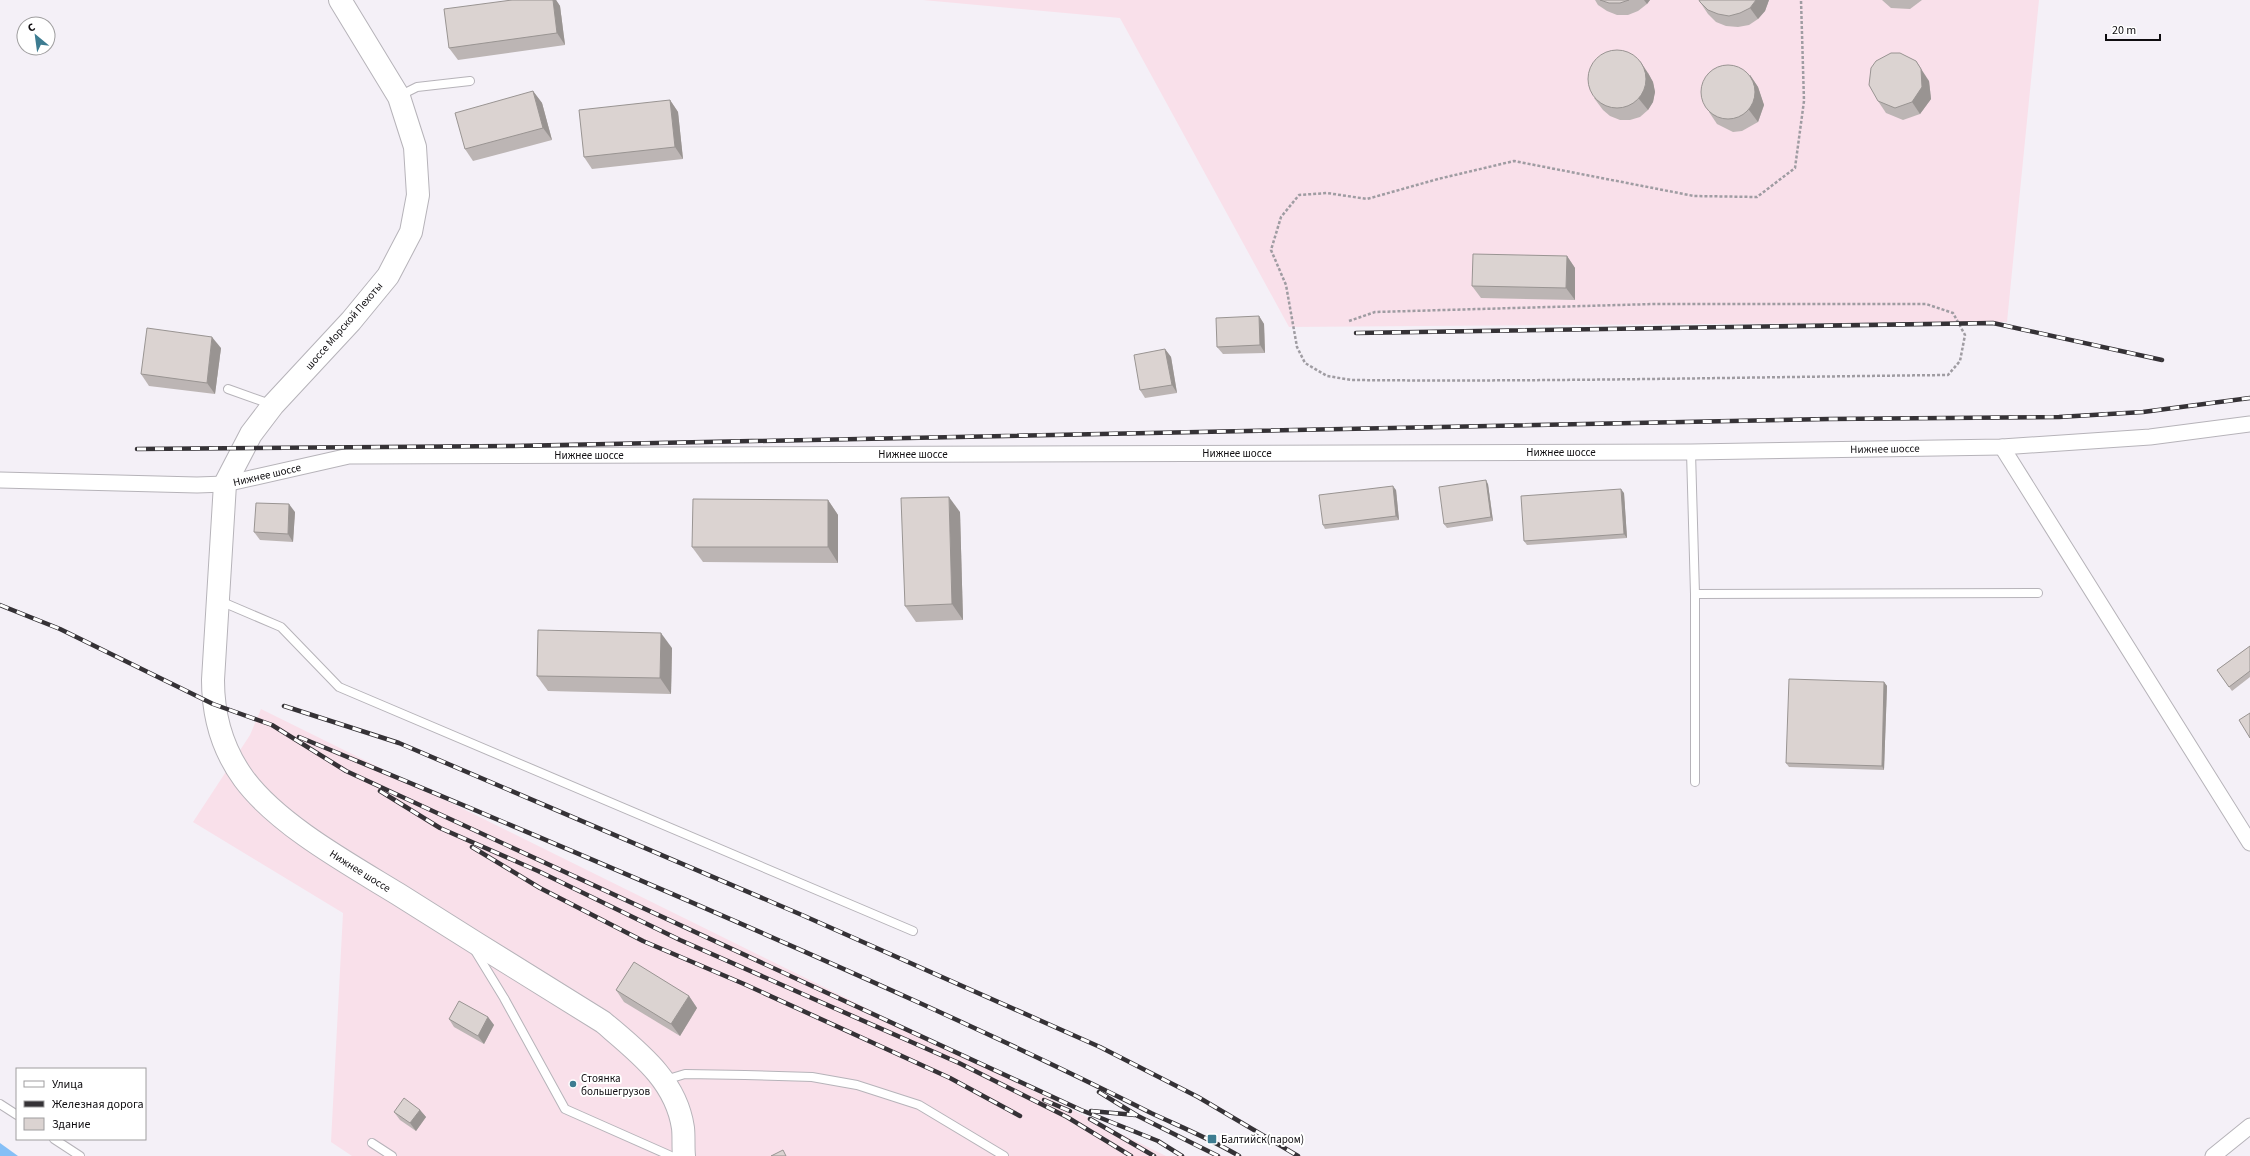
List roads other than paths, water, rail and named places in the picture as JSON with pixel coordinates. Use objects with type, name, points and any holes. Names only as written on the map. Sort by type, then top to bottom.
[{"type":"main road","name":"шоссе Морской Пехоты","points":[[225,484],[243,448],[273,405],[351,322],[388,276],[411,232],[418,195],[415,147],[399,96],[340,0]]},
{"type":"main road","name":"Нижнее шоссе","points":[[225,484],[213,704],[219,732],[224,744],[230,757],[245,780],[269,806],[322,847],[603,1022],[641,1055],[665,1080],[676,1104],[683,1128],[684,1156]]},
{"type":"street","name":"Нижнее шоссе","points":[[0,480],[197,485],[225,484],[350,456],[1691,452],[2002,447],[2150,436],[2250,424]]},
{"type":"street","points":[[2002,447],[2250,843]]},
{"type":"street","points":[[2213,1156],[2250,1126]]},
{"type":"lane","points":[[399,96],[417,87],[470,82]]},
{"type":"lane","points":[[228,389],[273,405]]},
{"type":"lane","points":[[1691,452],[1695,594],[1695,782]]},
{"type":"lane","points":[[1695,594],[2038,593]]},
{"type":"lane","points":[[219,600],[281,627],[339,687],[913,931]]},
{"type":"lane","points":[[466,937],[504,998],[565,1109],[671,1156]]},
{"type":"lane","points":[[665,1080],[685,1074],[745,1075],[812,1077],[857,1085],[919,1105],[1004,1156]]},
{"type":"lane","points":[[0,1104],[16,1114]]},
{"type":"lane","points":[[56,1140],[80,1156]]},
{"type":"lane","points":[[372,1143],[392,1156]]},
{"type":"water","points":[[0,1143],[18,1156],[0,1156]]},
{"type":"railway","points":[[1356,333],[1993,323],[2162,360]]},
{"type":"railway","points":[[137,449],[513,446],[1829,419],[2059,417],[2143,412],[2250,398]]},
{"type":"railway","points":[[0,605],[60,629],[213,704],[272,725],[346,771],[1081,1110],[1158,1141],[1182,1156]]},
{"type":"railway","points":[[284,706],[399,743],[802,915],[1100,1047],[1198,1097],[1298,1156]]},
{"type":"railway","points":[[299,737],[612,868],[845,969],[1037,1057],[1239,1156]]},
{"type":"railway","points":[[380,791],[440,828],[538,871],[680,940],[959,1063],[1067,1117],[1131,1156]]},
{"type":"railway","points":[[472,847],[540,888],[643,941],[744,984],[950,1078],[1020,1116]]},
{"type":"railway","points":[[1099,1092],[1138,1116],[1218,1156]]},
{"type":"railway","points":[[1044,1100],[1070,1111]]},
{"type":"railway","points":[[1091,1111],[1135,1115]]},
{"type":"railway","points":[[1090,1119],[1154,1156]]},
{"type":"place","name":"Стоянка большегрузов","points":[[573,1084]]},
{"type":"place","name":"Балтийск(паром)","points":[[1212,1139]]}]
